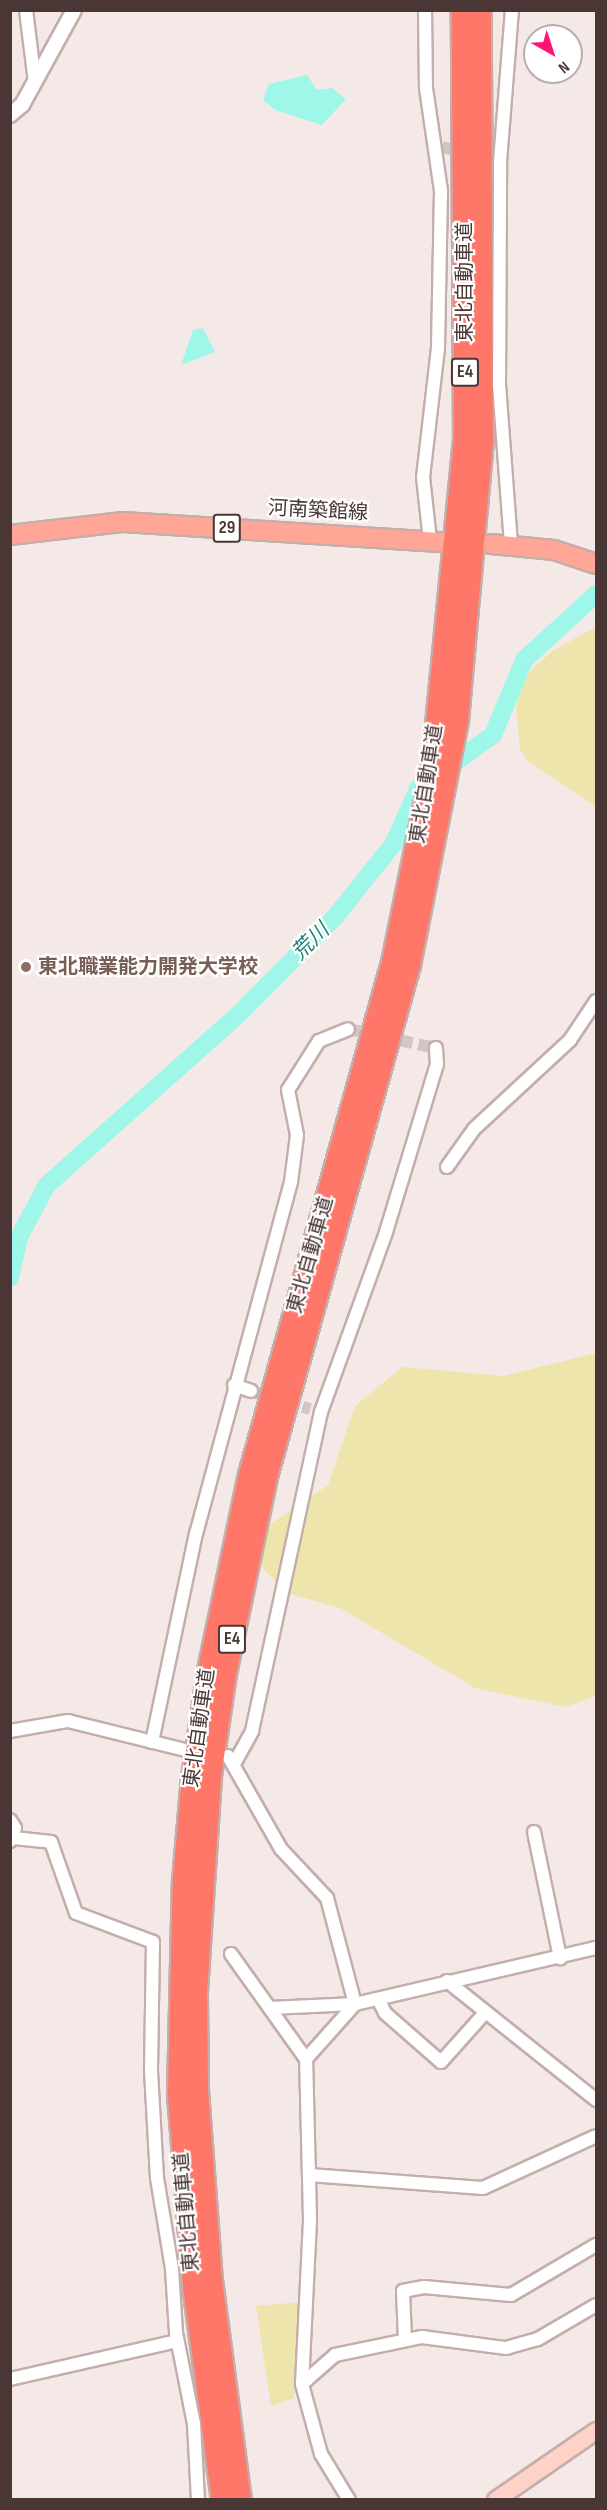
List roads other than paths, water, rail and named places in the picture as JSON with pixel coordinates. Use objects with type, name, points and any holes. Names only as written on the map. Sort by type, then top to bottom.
[{"type":"highway","name":"東北自動車道","points":[[222,2499],[193,2284],[178,2094],[183,1881],[192,1777],[208,1670],[249,1474],[392,962],[423,816],[437,732],[464,441],[462,10]]},
{"type":"highway","name":"東北自動車道","points":[[240,2499],[211,2281],[197,2092],[195,1992],[210,1776],[225,1673],[266,1476],[400,998],[443,801],[457,720],[482,441],[480,10]]},
{"type":"main road","name":"河南築館線","points":[[10,535],[123,522],[437,541]]},
{"type":"main road","points":[[490,544],[511,544],[597,564]]},
{"type":"main road","points":[[496,2499],[597,2431]]},
{"type":"street","points":[[26,10],[35,82]]},
{"type":"street","points":[[10,115],[35,82],[74,10]]},
{"type":"street","points":[[425,10],[426,88],[439,147],[441,191],[438,348],[423,477],[437,541]]},
{"type":"street","points":[[511,544],[499,386],[496,161],[513,10]]},
{"type":"street","points":[[447,1167],[474,1130],[570,1041],[597,1001]]},
{"type":"street","points":[[152,1742],[234,1384],[297,1153],[288,1090],[319,1041],[348,1029]]},
{"type":"street","points":[[355,2004],[327,1898],[281,1850],[231,1760],[252,1731],[315,1410],[386,1232],[437,1064],[436,1048]]},
{"type":"street","points":[[234,1384],[251,1391]]},
{"type":"street","points":[[10,1731],[49,1721],[189,1751]]},
{"type":"street","points":[[10,1820],[12,1839],[51,1842],[76,1913],[153,1942],[152,2115],[177,2341],[194,2424],[198,2499]]},
{"type":"street","points":[[534,1832],[560,1958]]},
{"type":"street","points":[[270,2008],[355,2004],[597,1948]]},
{"type":"street","points":[[231,1954],[306,2059],[309,2175],[302,2384],[321,2454],[349,2499]]},
{"type":"street","points":[[447,1981],[483,2015],[597,2100]]},
{"type":"street","points":[[378,1999],[385,2013],[441,2062],[483,2015]]},
{"type":"street","points":[[306,2059],[355,2004]]},
{"type":"street","points":[[309,2175],[483,2188],[597,2136]]},
{"type":"street","points":[[405,2339],[404,2291],[424,2287],[511,2295],[597,2245]]},
{"type":"street","points":[[302,2384],[335,2355],[422,2337],[506,2348],[538,2338],[597,2305]]},
{"type":"street","points":[[10,2379],[177,2341]]},
{"type":"water","points":[[307,75],[317,90],[332,88],[346,99],[322,125],[275,110],[263,100],[269,84]]},
{"type":"water","points":[[203,328],[215,352],[181,365],[193,330]]},
{"type":"waterway","name":"荒川","points":[[10,1278],[19,1237],[47,1185],[237,1016],[335,917],[394,843],[418,789],[493,735],[524,660],[596,594]]},
{"type":"tunnel","points":[[442,147],[493,160]]},
{"type":"tunnel","points":[[348,1029],[436,1048]]},
{"type":"tunnel","points":[[251,1391],[310,1409]]},
{"type":"place","name":"東北職業能力開発大学校","points":[[26,967]]}]
